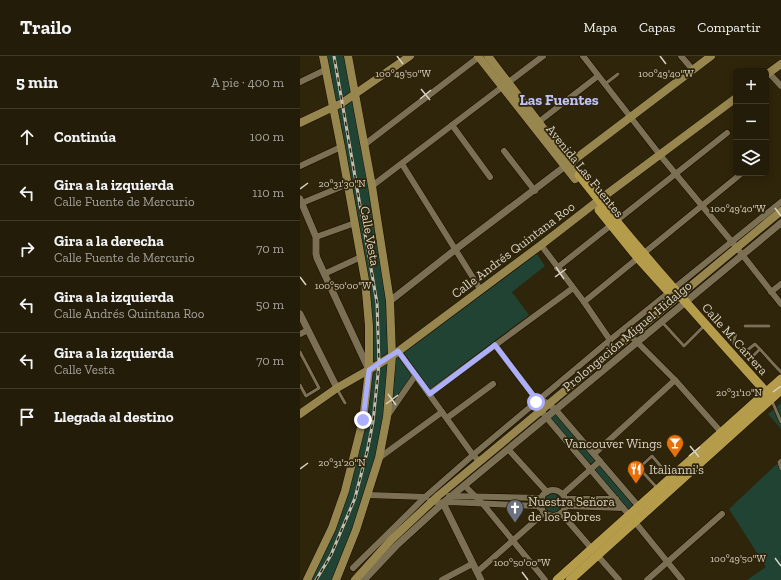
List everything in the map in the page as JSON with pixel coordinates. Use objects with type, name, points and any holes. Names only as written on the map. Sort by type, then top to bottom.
[{"type":"main road","name":"Calle Vesta","points":[[307,580],[332,528],[345,491],[363,420],[369,370],[369,326],[365,280],[342,147],[323,56]]},
{"type":"main road","points":[[336,580],[368,495],[379,458],[387,417],[395,353],[390,301],[372,186],[348,56]]},
{"type":"main road","name":"Avenida Las Fuentes","points":[[479,56],[505,85],[641,256],[678,297]]},
{"type":"main road","name":"Avenida Las Fuentes","points":[[488,56],[505,85]]},
{"type":"main road","points":[[568,165],[711,56]]},
{"type":"main road","points":[[300,123],[334,108],[407,57]]},
{"type":"main road","points":[[769,73],[781,64]]},
{"type":"main road","name":"Calle Andrés Quintana Roo","points":[[300,414],[337,388],[395,353],[733,100]]},
{"type":"main road","name":"Prolongación Miguel Hidalgo","points":[[359,579],[391,540],[435,499],[678,297],[734,245],[781,211]]},
{"type":"main road","name":"Calle M. Carrera","points":[[678,297],[706,325],[768,396]]},
{"type":"main road","points":[[570,580],[595,553],[768,396],[781,379]]},
{"type":"main road","points":[[642,510],[658,489],[721,432],[768,396],[781,390]]},
{"type":"main road","points":[[557,580],[595,553]]},
{"type":"street","points":[[364,145],[479,56]]},
{"type":"street","points":[[372,186],[543,56]]},
{"type":"street","points":[[583,56],[630,118],[781,304]]},
{"type":"street","points":[[681,56],[693,70]]},
{"type":"street","points":[[300,82],[325,70]]},
{"type":"street","points":[[536,124],[598,76]]},
{"type":"street","points":[[769,76],[781,86]]},
{"type":"street","points":[[452,125],[490,177]]},
{"type":"street","points":[[557,268],[727,133]]},
{"type":"street","points":[[300,166],[342,147]]},
{"type":"street","points":[[504,151],[534,191]]},
{"type":"street","points":[[402,164],[480,289]]},
{"type":"street","points":[[390,301],[456,249],[568,165]]},
{"type":"street","points":[[584,302],[738,176]]},
{"type":"street","points":[[348,184],[301,201],[316,237],[316,254],[324,274],[369,370]]},
{"type":"street","points":[[734,245],[781,202]]},
{"type":"street","points":[[316,237],[355,223]]},
{"type":"street","name":"Prolongación Miguel Hidalgo","points":[[359,579],[442,503],[452,497],[546,417],[662,322],[678,297],[742,256],[781,223]]},
{"type":"street","points":[[541,245],[584,302],[610,340],[610,353]]},
{"type":"street","points":[[324,274],[361,257]]},
{"type":"street","points":[[771,292],[781,284]]},
{"type":"street","points":[[430,394],[573,288]]},
{"type":"street","points":[[353,568],[424,498],[536,398],[610,340],[678,297]]},
{"type":"street","points":[[300,314],[337,388]]},
{"type":"street","points":[[300,334],[308,330]]},
{"type":"street","points":[[631,336],[675,380],[721,432]]},
{"type":"street","points":[[495,345],[536,398],[546,417],[633,519],[682,580]]},
{"type":"street","points":[[395,353],[430,394],[473,455],[479,461]]},
{"type":"street","points":[[387,417],[415,376]]},
{"type":"street","points":[[594,454],[675,380]]},
{"type":"street","points":[[447,418],[493,384]]},
{"type":"street","points":[[536,398],[549,404],[556,410],[642,510]]},
{"type":"street","points":[[379,458],[442,412]]},
{"type":"street","points":[[508,449],[547,492]]},
{"type":"street","points":[[564,497],[600,461]]},
{"type":"street","points":[[465,486],[483,504],[545,580]]},
{"type":"street","points":[[543,510],[540,502],[547,492],[556,491],[564,497],[616,499]]},
{"type":"street","points":[[368,495],[435,499],[452,497],[542,498]]},
{"type":"street","points":[[435,499],[442,503],[537,506],[553,516],[562,513],[566,506],[564,497]]},
{"type":"street","points":[[442,503],[481,580]]},
{"type":"street","points":[[566,506],[623,508]]},
{"type":"street","points":[[476,572],[514,541],[543,510]]},
{"type":"street","points":[[562,513],[619,580]]},
{"type":"street","points":[[647,580],[722,514]]},
{"type":"street","points":[[345,555],[359,579]]},
{"type":"street","points":[[442,580],[472,564]]},
{"type":"lane","points":[[605,84],[618,74]]},
{"type":"lane","points":[[662,322],[684,346],[706,325]]},
{"type":"lane","points":[[745,326],[769,326]]},
{"type":"lane","points":[[725,334],[736,334],[734,344]]},
{"type":"lane","points":[[760,350],[751,358],[745,352],[755,344],[781,372]]},
{"type":"lane","points":[[300,352],[319,388],[306,396],[300,385]]},
{"type":"lane","points":[[337,388],[345,403]]},
{"type":"lane","points":[[315,390],[320,400]]},
{"type":"lane","points":[[768,396],[781,422]]},
{"type":"lane","points":[[658,489],[639,468],[652,456],[664,470],[673,476]]},
{"type":"lane","points":[[781,460],[779,462],[781,469]]},
{"type":"green space","points":[[326,56],[344,56],[352,92],[336,103]]},
{"type":"green space","points":[[354,99],[388,304],[390,351],[371,364],[368,277],[352,181],[336,109]]},
{"type":"green space","points":[[537,254],[545,266],[512,292],[529,315],[430,389],[404,353]]},
{"type":"green space","points":[[396,354],[412,376],[391,408]]},
{"type":"green space","points":[[384,363],[390,364],[378,459],[334,580],[309,580],[332,532],[370,374]]},
{"type":"green space","points":[[781,403],[781,429],[768,414]]},
{"type":"green space","points":[[554,414],[557,415],[594,459],[592,463],[589,463],[551,419],[550,417]]},
{"type":"green space","points":[[781,460],[781,580],[747,580],[766,567],[729,509]]},
{"type":"green space","points":[[600,466],[631,503],[633,506],[630,509],[627,508],[596,472],[594,468]]},
{"type":"green space","points":[[553,494],[559,497],[562,503],[559,509],[553,512],[547,509],[544,503],[547,497]]},
{"type":"railway","points":[[316,580],[331,555],[355,498],[373,422],[379,364],[377,303],[334,56]]},
{"type":"place","name":"Vancouver Wings","points":[[675,458]]},
{"type":"place","name":"Italianni's","points":[[636,484]]},
{"type":"place","name":"Nuestra Señora de los Pobres","points":[[515,523]]},
{"type":"district","name":"Las Fuentes","points":[[559,100]]},
{"type":"route","points":[[363,420],[369,370],[398,351],[415,376],[430,394],[495,345],[533,395],[536,402]]}]
